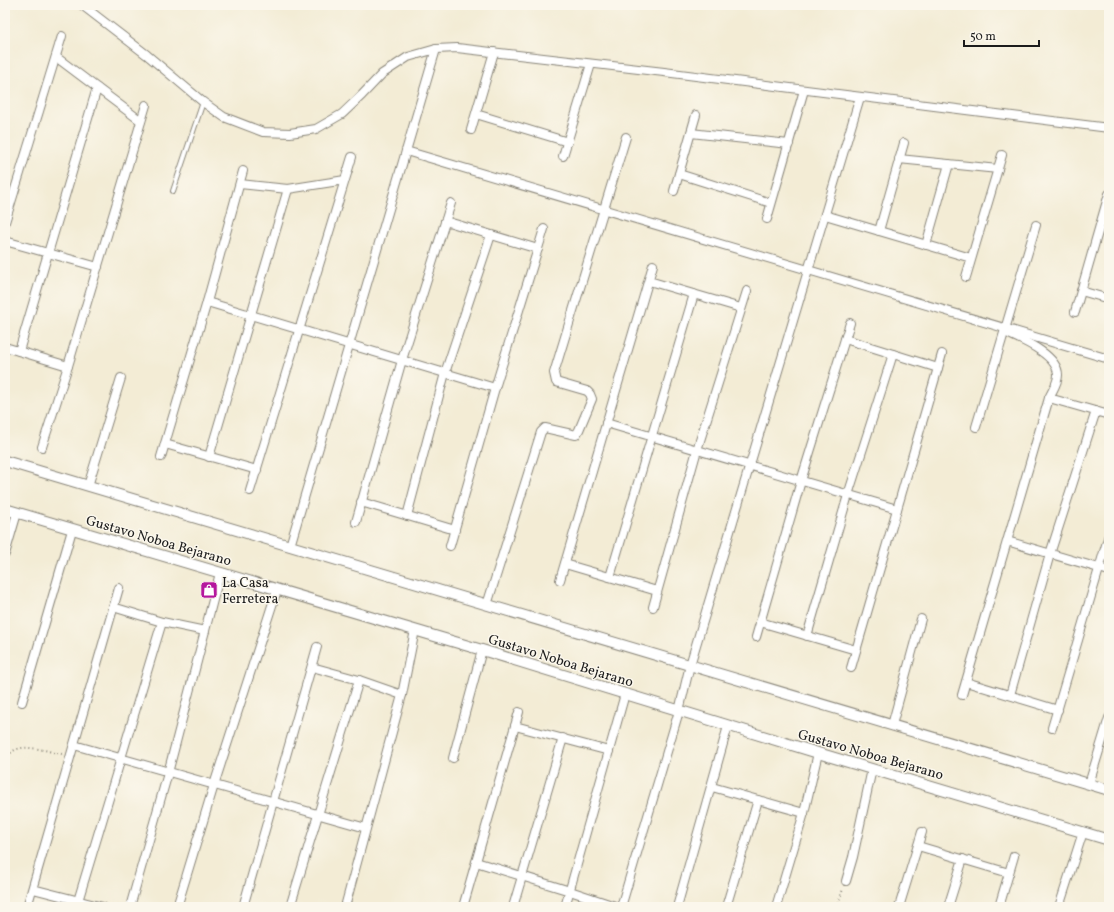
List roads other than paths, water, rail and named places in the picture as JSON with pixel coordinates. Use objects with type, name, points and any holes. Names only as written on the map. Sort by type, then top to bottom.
[{"type":"street","points":[[82,5],[147,55],[203,102],[224,117],[263,132],[290,133],[316,129],[342,114],[382,74],[408,56],[436,49],[457,48],[1109,128]]},
{"type":"street","points":[[5,222],[62,36]]},
{"type":"street","points":[[290,546],[436,49]]},
{"type":"street","points":[[471,130],[494,52]]},
{"type":"street","points":[[56,57],[141,121]]},
{"type":"street","points":[[563,156],[591,64]]},
{"type":"street","points":[[19,351],[97,88]]},
{"type":"street","points":[[767,219],[804,90]]},
{"type":"street","points":[[621,907],[679,711],[690,665],[860,97]]},
{"type":"street","points":[[42,446],[68,366],[146,105]]},
{"type":"street","points":[[476,114],[568,142]]},
{"type":"street","points":[[674,191],[696,115]]},
{"type":"street","points":[[691,133],[789,144]]},
{"type":"street","points":[[487,605],[541,432],[545,428],[576,435],[592,400],[590,394],[587,392],[556,382],[554,373],[626,137]]},
{"type":"street","points":[[879,231],[904,143]]},
{"type":"street","points":[[406,151],[1005,330],[1109,359]]},
{"type":"street","points":[[966,277],[1002,155]]},
{"type":"street","points":[[250,491],[352,157]]},
{"type":"street","points":[[899,160],[998,169]]},
{"type":"street","points":[[926,245],[950,164]]},
{"type":"street","points":[[161,457],[207,302],[243,171]]},
{"type":"street","points":[[679,174],[771,203]]},
{"type":"street","points":[[240,184],[288,189],[345,180]]},
{"type":"street","points":[[209,457],[288,189]]},
{"type":"street","points":[[1075,312],[1109,194]]},
{"type":"street","points":[[356,522],[402,360],[451,203]]},
{"type":"street","points":[[825,215],[971,258]]},
{"type":"street","points":[[446,220],[538,249]]},
{"type":"street","points":[[976,427],[1036,225]]},
{"type":"street","points":[[450,546],[495,388],[544,229]]},
{"type":"street","points":[[407,516],[445,373],[491,235]]},
{"type":"street","points":[[5,241],[98,267]]},
{"type":"street","points":[[560,580],[653,265]]},
{"type":"street","points":[[649,281],[742,308]]},
{"type":"street","points":[[653,607],[697,450],[746,291]]},
{"type":"street","points":[[1081,291],[1109,299]]},
{"type":"street","points":[[610,577],[694,294]]},
{"type":"street","points":[[207,302],[495,388]]},
{"type":"street","points":[[756,638],[801,481],[850,323]]},
{"type":"street","points":[[962,695],[1049,398],[1058,377],[1057,369],[1053,362],[1043,352],[1005,330]]},
{"type":"street","points":[[845,339],[938,368]]},
{"type":"street","points":[[5,347],[68,366]]},
{"type":"street","points":[[807,636],[848,495],[893,354]]},
{"type":"street","points":[[851,668],[942,354]]},
{"type":"street","points":[[88,486],[121,378]]},
{"type":"street","points":[[1049,398],[1109,415]]},
{"type":"street","points":[[1010,695],[1050,554],[1096,411]]},
{"type":"street","points":[[606,423],[897,510]]},
{"type":"street","points":[[165,444],[257,470]]},
{"type":"street","points":[[5,461],[1109,790]]},
{"type":"street","points":[[361,502],[454,530]]},
{"type":"street","name":"Gustavo Noboa Bejarano","points":[[5,509],[72,530],[416,630],[728,726],[1109,840]]},
{"type":"street","points":[[5,554],[17,513]]},
{"type":"street","points":[[22,702],[72,530]]},
{"type":"street","points":[[1052,728],[1109,535]]},
{"type":"street","points":[[1007,541],[1109,571]]},
{"type":"street","points":[[565,564],[658,591]]},
{"type":"street","points":[[130,907],[168,773],[220,573]]},
{"type":"street","points":[[27,907],[119,588]]},
{"type":"street","points":[[177,907],[214,785],[277,590]]},
{"type":"street","points":[[113,607],[162,622],[206,631]]},
{"type":"street","points":[[892,725],[921,619]]},
{"type":"street","points":[[78,901],[162,622]]},
{"type":"street","points":[[760,622],[856,650]]},
{"type":"street","points":[[344,907],[402,695],[416,630]]},
{"type":"street","points":[[243,907],[317,647]]},
{"type":"street","points":[[453,758],[482,650]]},
{"type":"street","points":[[312,667],[359,680],[402,695]]},
{"type":"street","points":[[290,907],[359,680]]},
{"type":"street","points":[[966,682],[1058,710]]},
{"type":"street","points":[[566,907],[625,694]]},
{"type":"street","points":[[463,907],[519,712]]},
{"type":"street","points":[[1089,784],[1109,718]]},
{"type":"street","points":[[515,726],[610,751]]},
{"type":"street","points":[[677,907],[728,726]]},
{"type":"street","points":[[513,907],[563,738]]},
{"type":"street","points":[[74,745],[168,773],[366,828]]},
{"type":"street","points":[[776,907],[804,813],[818,753]]},
{"type":"street","points":[[846,881],[853,857],[872,769]]},
{"type":"street","points":[[712,787],[804,813]]},
{"type":"street","points":[[726,907],[758,800]]},
{"type":"street","points":[[899,907],[922,832]]},
{"type":"street","points":[[1060,907],[1083,832]]},
{"type":"street","points":[[918,846],[1009,873]]},
{"type":"street","points":[[999,907],[1014,856]]},
{"type":"street","points":[[948,907],[963,859]]},
{"type":"street","points":[[476,862],[618,907]]},
{"type":"street","points":[[32,889],[103,907]]},
{"type":"lane","points":[[173,191],[203,102]]},
{"type":"place","name":"La Casa Ferretera","points":[[209,590]]}]
